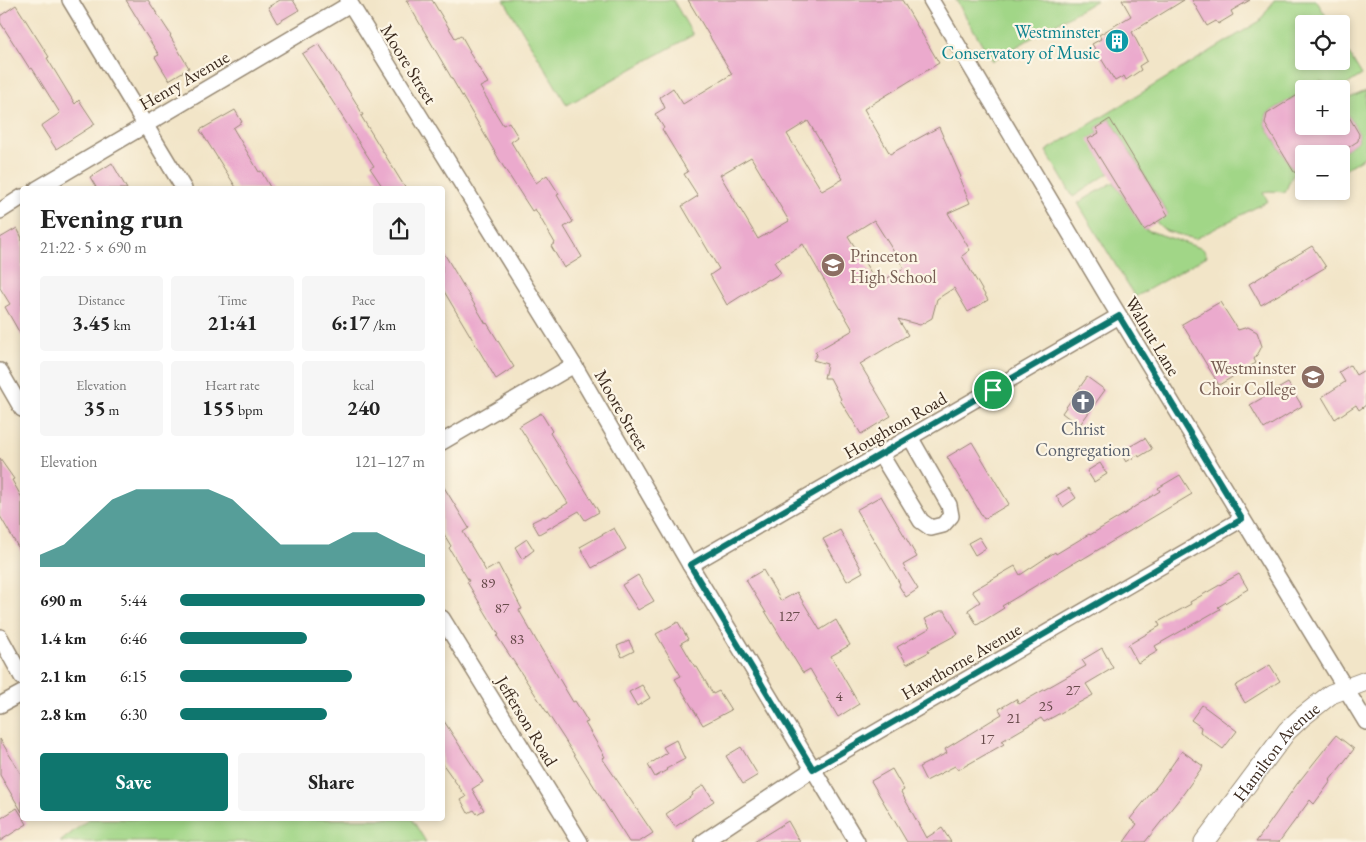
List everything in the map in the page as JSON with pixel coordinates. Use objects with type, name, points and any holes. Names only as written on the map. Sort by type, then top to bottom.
[{"type":"street","points":[[70,0],[182,186]]},
{"type":"street","name":"Walnut Lane","points":[[931,0],[1119,316],[1366,722]]},
{"type":"street","name":"Henry Avenue","points":[[42,186],[349,2]]},
{"type":"street","name":"Moore Street","points":[[349,2],[574,365],[690,565],[857,842]]},
{"type":"street","points":[[0,211],[20,198]]},
{"type":"street","name":"Houghton Road","points":[[690,565],[1119,316]]},
{"type":"street","points":[[445,440],[574,365]]},
{"type":"street","points":[[0,371],[20,406]]},
{"type":"street","points":[[881,455],[921,521],[931,528],[943,525],[950,516],[949,505],[910,437]]},
{"type":"street","name":"Hawthorne Avenue","points":[[703,842],[813,769],[1242,519]]},
{"type":"street","name":"Jefferson Road","points":[[445,623],[580,842]]},
{"type":"street","points":[[0,637],[20,673]]},
{"type":"street","name":"Hamilton Avenue","points":[[1204,842],[1288,731],[1332,694],[1366,681]]},
{"type":"street","points":[[0,706],[20,693]]},
{"type":"green space","points":[[504,0],[673,0],[693,35],[567,105]]},
{"type":"green space","points":[[956,0],[1097,0],[992,61]]},
{"type":"green space","points":[[1274,0],[1316,0],[1325,15],[1295,15],[1295,70],[1350,70],[1350,56],[1362,75],[1350,83],[1350,80],[1295,80],[1295,97],[1267,114],[1265,124],[1294,172],[1285,192],[1268,191],[1263,193],[1268,201],[1195,239],[1166,231],[1156,222],[1168,214],[1110,119],[1096,128],[1099,133],[1089,139],[1109,173],[1073,197],[1046,151],[1260,21]]},
{"type":"green space","points":[[1366,91],[1366,156],[1350,166],[1350,146],[1358,141],[1359,134],[1350,118],[1350,98]]},
{"type":"green space","points":[[1114,182],[1144,229],[1203,249],[1207,256],[1135,297],[1078,203]]},
{"type":"green space","points":[[86,821],[413,821],[426,842],[60,842]]},
{"type":"building","points":[[126,0],[148,0],[171,35],[189,68],[169,80],[155,57],[159,55]]},
{"type":"building","points":[[280,0],[293,0],[299,10],[277,23],[268,7]]},
{"type":"building","points":[[406,0],[432,0],[455,38],[461,35],[488,83],[480,87],[503,125],[509,122],[518,137],[511,142],[536,183],[547,175],[559,194],[557,195],[573,222],[564,227],[582,257],[564,268],[551,246],[555,243],[535,209],[532,211],[503,166]]},
{"type":"building","name":"Princeton High School","points":[[688,0],[902,0],[939,63],[864,109],[890,154],[939,127],[970,203],[948,213],[970,250],[962,256],[988,300],[968,312],[954,288],[937,299],[932,318],[920,325],[898,319],[908,335],[860,364],[891,416],[861,434],[840,400],[830,378],[824,378],[827,364],[813,360],[817,354],[815,352],[853,330],[803,244],[774,262],[781,273],[727,305],[710,275],[719,269],[682,206],[698,196],[684,174],[688,172],[655,114],[665,108],[660,97],[673,88],[683,104],[732,74]],"holes":[[[808,121],[843,179],[822,191],[787,134]],[[751,157],[789,221],[758,239],[720,175]],[[874,220],[904,268],[878,284],[848,236]]]},
{"type":"building","name":"Westminster Conservatory of Music","points":[[1122,0],[1184,0],[1132,32],[1147,61],[1139,66],[1141,70],[1126,80],[1124,76],[1115,81],[1092,44],[1101,39],[1099,35],[1131,16]]},
{"type":"building","points":[[1192,0],[1250,0],[1231,11],[1233,15],[1218,24],[1216,21],[1207,26]]},
{"type":"building","points":[[16,5],[49,57],[47,58],[75,104],[79,100],[95,124],[56,149],[41,126],[60,113],[0,22],[0,16]]},
{"type":"building","points":[[319,44],[355,101],[363,115],[361,116],[404,186],[382,186],[370,168],[374,166],[302,54]]},
{"type":"building","points":[[1295,97],[1295,135],[1350,135],[1350,118],[1359,134],[1358,141],[1350,146],[1295,145],[1295,172],[1265,124],[1267,114]]},
{"type":"building","points":[[235,110],[242,122],[233,128],[269,186],[235,186],[200,130]]},
{"type":"building","points":[[1110,119],[1168,215],[1144,230],[1088,139],[1099,133],[1096,128]]},
{"type":"building","points":[[112,163],[125,186],[95,186],[90,177]]},
{"type":"building","points":[[17,228],[20,234],[20,333],[5,307],[10,304],[0,288],[0,238]]},
{"type":"building","points":[[1312,246],[1326,267],[1261,305],[1249,284]]},
{"type":"building","points":[[445,255],[514,367],[496,379],[445,293]]},
{"type":"building","points":[[1220,302],[1238,330],[1248,327],[1257,332],[1262,346],[1254,359],[1256,363],[1219,385],[1182,324]]},
{"type":"building","points":[[1350,365],[1356,375],[1366,369],[1366,405],[1359,410],[1356,405],[1335,419],[1322,397],[1345,382],[1339,372]]},
{"type":"building","name":"Christ Congregation","points":[[1087,377],[1105,390],[1079,426],[1062,413]]},
{"type":"building","points":[[1288,383],[1302,406],[1264,429],[1250,405]]},
{"type":"building","points":[[541,413],[552,431],[550,433],[599,512],[585,520],[579,511],[539,534],[532,522],[545,517],[568,503],[519,426]]},
{"type":"building","points":[[1145,438],[1152,449],[1126,462],[1120,452]]},
{"type":"building","points":[[972,442],[1009,504],[984,519],[947,457]]},
{"type":"building","points":[[0,459],[14,479],[12,480],[20,494],[20,551],[0,516]]},
{"type":"building","points":[[1100,463],[1107,474],[1094,482],[1087,471]]},
{"type":"building","points":[[1180,475],[1192,494],[1002,606],[1004,608],[977,625],[968,610],[980,602],[972,591],[1015,566],[1020,575],[1055,552],[1056,554],[1131,510],[1160,491],[1158,488]]},
{"type":"building","points":[[1069,488],[1076,498],[1063,507],[1056,496]]},
{"type":"building","points":[[445,489],[469,528],[463,532],[486,571],[498,564],[522,609],[519,610],[536,640],[573,702],[575,701],[588,722],[585,723],[605,757],[602,758],[653,833],[639,842],[629,842],[497,636],[499,635],[449,548],[451,546],[445,536]]},
{"type":"building","points":[[881,496],[917,557],[903,565],[918,589],[906,597],[856,510]]},
{"type":"building","points":[[614,528],[626,549],[592,568],[580,547]]},
{"type":"building","points":[[840,530],[863,572],[847,581],[823,539]]},
{"type":"building","points":[[979,537],[986,548],[975,555],[968,543]]},
{"type":"building","points":[[527,539],[534,550],[522,559],[515,547]]},
{"type":"building","points":[[763,570],[781,601],[797,592],[820,630],[836,620],[850,645],[831,656],[859,704],[838,717],[810,669],[803,673],[746,580]]},
{"type":"building","points":[[1239,574],[1248,589],[1218,607],[1220,609],[1155,646],[1158,651],[1138,663],[1128,645],[1160,626],[1158,622]]},
{"type":"building","points":[[638,575],[654,601],[638,610],[622,585]]},
{"type":"building","points":[[940,611],[945,611],[958,634],[907,664],[897,647],[930,628],[925,619]]},
{"type":"building","points":[[678,622],[688,639],[681,643],[695,667],[697,667],[713,694],[719,691],[731,710],[703,725],[675,679],[681,676],[656,634]]},
{"type":"building","points":[[629,641],[634,651],[622,657],[617,646]]},
{"type":"building","points":[[1102,648],[1113,668],[1086,684],[1093,695],[1044,722],[1041,718],[1002,741],[1004,744],[958,770],[955,766],[926,781],[919,767],[947,753],[945,749],[1002,714],[999,709],[1016,699],[1019,704],[1086,666],[1082,660]]},
{"type":"building","points":[[1270,665],[1280,681],[1245,703],[1235,686]]},
{"type":"building","points":[[642,685],[650,698],[637,706],[629,692]]},
{"type":"building","points":[[1202,705],[1237,731],[1223,749],[1200,732],[1201,727],[1191,720]]},
{"type":"building","points":[[445,723],[483,782],[472,789],[484,810],[477,814],[474,810],[468,813],[461,800],[466,797],[445,767]]},
{"type":"building","points":[[1336,735],[1354,749],[1314,804],[1310,800],[1279,842],[1256,842],[1297,784]]},
{"type":"building","points":[[0,739],[20,773],[20,809],[0,775]]},
{"type":"building","points":[[676,740],[685,759],[655,777],[648,765],[667,753],[663,747]]},
{"type":"building","points":[[741,747],[758,775],[743,784],[726,756]]},
{"type":"building","points":[[1182,751],[1203,766],[1145,842],[1124,842],[1137,824],[1130,819]]},
{"type":"building","points":[[892,769],[904,790],[901,792],[926,838],[942,828],[951,842],[907,842],[871,781]]},
{"type":"building","points":[[704,785],[714,801],[675,827],[666,814]]},
{"type":"building","points":[[17,808],[20,813],[20,821],[25,821],[27,824],[0,841],[0,819]]},
{"type":"building","points":[[788,821],[800,842],[754,842]]},
{"type":"place","name":"Westminster Conservatory of Music","points":[[1117,41]]},
{"type":"place","name":"Princeton High School","points":[[833,265]]},
{"type":"place","name":"Westminster Choir College","points":[[1313,377]]},
{"type":"place","name":"Christ Congregation","points":[[1083,402]]},
{"type":"route","points":[[1119,316],[1242,519],[813,769],[690,565],[993,390],[1119,316]]}]
